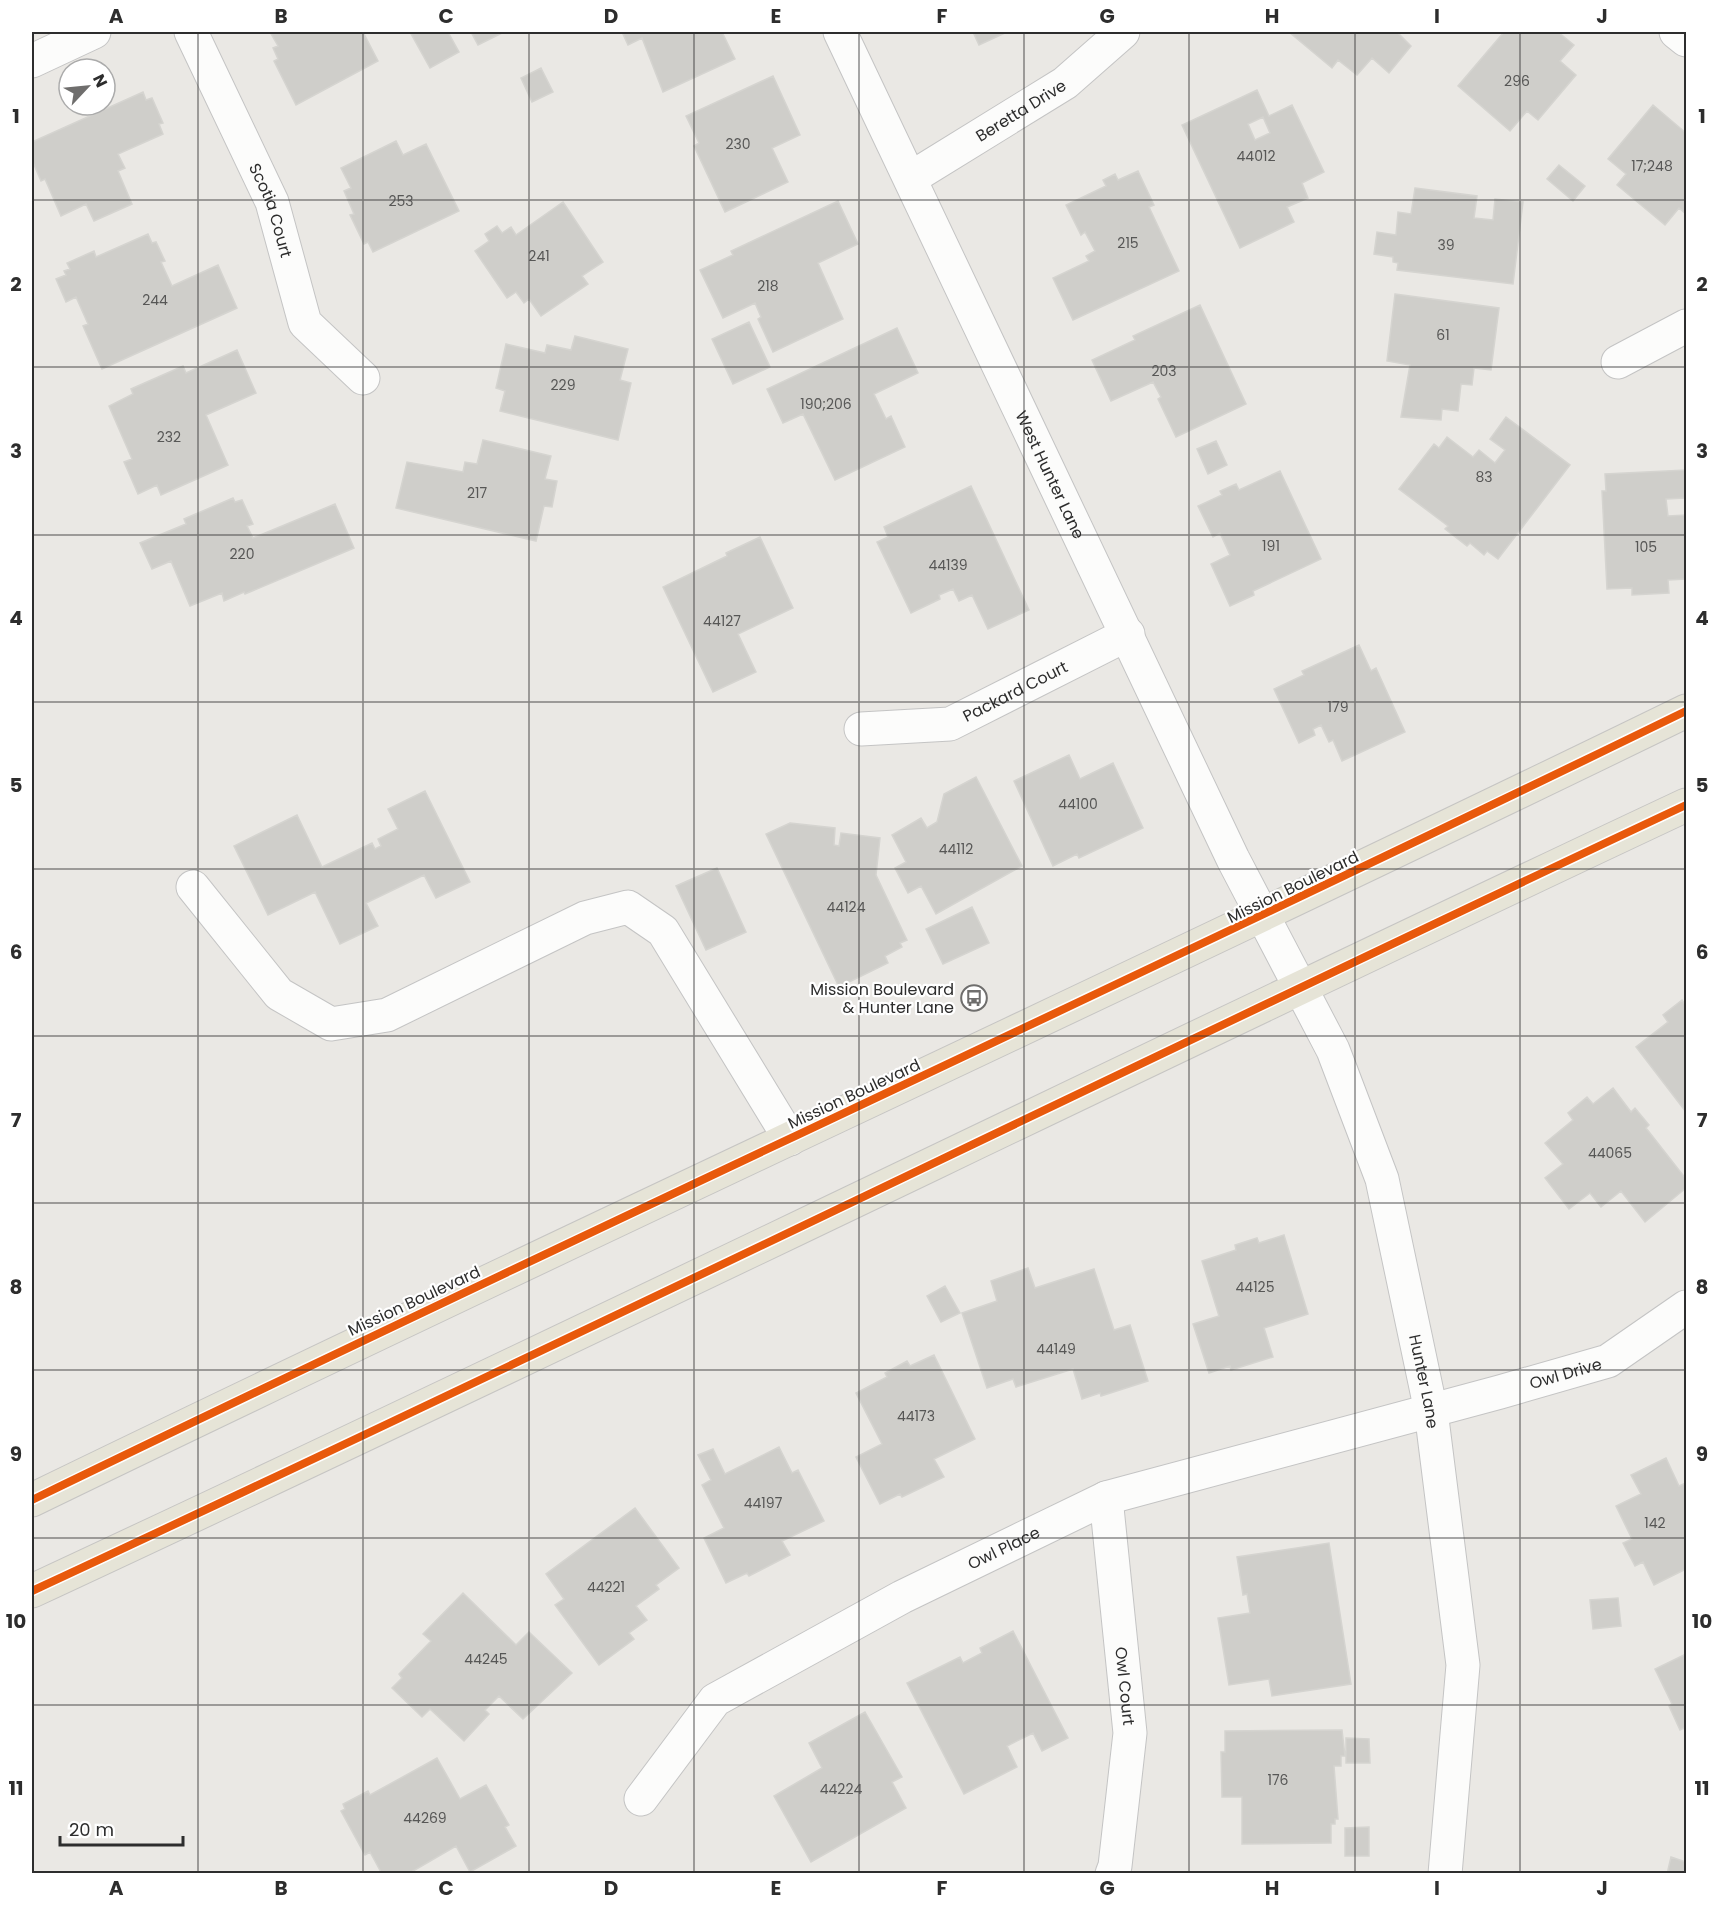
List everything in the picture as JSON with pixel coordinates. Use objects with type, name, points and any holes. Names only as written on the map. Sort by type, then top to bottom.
[{"type":"main road","name":"Mission Boulevard","points":[[32,1500],[337,1352],[1264,917],[1686,711]]},
{"type":"main road","points":[[32,1591],[336,1450],[1300,987],[1686,805]]},
{"type":"street","points":[[32,61],[94,32]]},
{"type":"street","name":"Scotia Court","points":[[191,32],[272,202],[304,323],[363,378]]},
{"type":"street","name":"West Hunter Lane","points":[[840,32],[1128,634],[1228,849],[1264,917]]},
{"type":"street","name":"Beretta Drive","points":[[911,178],[954,154],[1065,83],[1123,32]]},
{"type":"street","points":[[1676,32],[1686,40]]},
{"type":"street","points":[[1618,362],[1686,326]]},
{"type":"street","name":"Packard Court","points":[[861,729],[950,724],[1128,634]]},
{"type":"street","points":[[193,887],[279,994],[331,1024],[387,1015],[585,918],[628,907],[663,931],[790,1139]]},
{"type":"street","name":"Hunter Lane","points":[[1264,917],[1333,1050],[1382,1179],[1431,1411],[1463,1665],[1445,1874]]},
{"type":"street","name":"Owl Drive","points":[[1431,1411],[1608,1361],[1686,1307]]},
{"type":"street","name":"Owl Place","points":[[641,1799],[715,1700],[902,1597],[1106,1498],[1431,1411]]},
{"type":"street","name":"Owl Court","points":[[1106,1498],[1130,1733],[1115,1866],[1112,1874]]},
{"type":"building","points":[[270,32],[363,32],[378,61],[296,105],[274,61],[278,59],[273,48],[278,46]]},
{"type":"building","points":[[410,32],[448,32],[459,52],[430,68]]},
{"type":"building","points":[[471,32],[504,32],[478,45]]},
{"type":"building","points":[[622,32],[722,32],[735,59],[663,92],[642,38],[628,45]]},
{"type":"building","points":[[973,32],[1007,32],[979,45]]},
{"type":"building","points":[[1289,32],[1397,32],[1411,46],[1389,73],[1372,58],[1357,75],[1338,60],[1332,68]]},
{"type":"building","points":[[1504,32],[1558,32],[1574,45],[1560,61],[1576,75],[1538,120],[1527,111],[1510,131],[1458,86]]},
{"type":"building","points":[[541,68],[553,92],[532,102],[521,78]]},
{"type":"building","points":[[773,76],[800,135],[772,148],[788,182],[725,212],[694,146],[699,143],[686,116]]},
{"type":"building","points":[[1257,90],[1269,116],[1292,105],[1324,172],[1302,183],[1308,198],[1287,207],[1294,222],[1240,248],[1182,125]],"holes":[[[1263,117],[1270,133],[1255,140],[1248,124]]]},
{"type":"building","points":[[143,92],[146,100],[152,98],[163,123],[159,124],[163,134],[118,154],[125,168],[118,171],[132,204],[94,221],[86,204],[61,216],[45,179],[41,181],[32,160],[32,142],[88,117],[117,117],[117,104]]},
{"type":"building","points":[[1653,105],[1686,133],[1686,214],[1679,208],[1665,225],[1617,185],[1626,174],[1608,159]]},
{"type":"building","points":[[396,141],[403,155],[426,144],[459,211],[373,252],[368,242],[364,244],[350,215],[354,214],[344,191],[351,188],[341,168]]},
{"type":"building","points":[[1559,165],[1585,186],[1573,201],[1547,179]]},
{"type":"building","points":[[1138,171],[1154,205],[1149,207],[1179,271],[1073,320],[1053,278],[1089,261],[1086,256],[1095,251],[1085,232],[1081,235],[1066,205],[1106,186],[1103,180],[1115,174],[1118,180]]},
{"type":"building","points":[[1415,188],[1477,196],[1474,218],[1493,220],[1495,199],[1523,202],[1513,284],[1397,270],[1398,263],[1393,262],[1393,257],[1374,254],[1377,232],[1396,235],[1398,212],[1411,214]]},
{"type":"building","points":[[838,201],[858,244],[818,263],[843,319],[773,352],[758,319],[761,317],[755,303],[723,318],[700,270],[733,255],[731,251]]},
{"type":"building","points":[[563,202],[603,262],[582,276],[588,284],[541,316],[529,299],[524,303],[516,292],[507,298],[475,251],[489,241],[485,234],[497,226],[502,233],[511,227],[516,235]]},
{"type":"building","points":[[148,234],[152,243],[156,242],[165,261],[161,262],[172,286],[218,265],[237,308],[102,369],[83,326],[88,324],[76,297],[66,302],[56,279],[66,275],[64,271],[70,269],[67,263],[94,251],[96,257]]},
{"type":"building","points":[[1395,294],[1499,308],[1491,370],[1474,368],[1472,385],[1461,384],[1458,411],[1442,409],[1441,420],[1401,417],[1410,365],[1387,361]]},
{"type":"building","points":[[1200,305],[1246,404],[1176,437],[1158,399],[1161,397],[1153,382],[1111,401],[1092,360],[1135,340],[1133,336]]},
{"type":"building","points":[[749,322],[770,367],[733,384],[712,339]]},
{"type":"building","points":[[897,328],[918,373],[874,394],[886,419],[891,416],[905,447],[835,480],[803,414],[783,423],[767,389]]},
{"type":"building","points":[[575,336],[628,349],[620,380],[631,383],[618,440],[500,411],[505,391],[496,388],[506,344],[545,353],[547,345],[571,350]]},
{"type":"building","points":[[237,350],[256,393],[206,415],[228,465],[161,495],[157,485],[138,494],[124,462],[132,459],[109,406],[133,394],[131,389],[183,366],[186,373]]},
{"type":"building","points":[[1506,417],[1570,465],[1498,559],[1487,551],[1484,555],[1470,543],[1467,546],[1445,529],[1448,526],[1399,489],[1434,444],[1439,448],[1447,437],[1473,457],[1479,450],[1495,463],[1505,450],[1490,439]]},
{"type":"building","points":[[483,440],[551,456],[545,479],[557,481],[552,507],[544,506],[536,541],[396,508],[407,462],[463,472],[465,462],[477,464]]},
{"type":"building","points":[[1216,441],[1227,465],[1208,474],[1197,449]]},
{"type":"building","points":[[1686,470],[1686,498],[1666,499],[1668,516],[1686,515],[1686,579],[1668,580],[1669,593],[1632,595],[1632,588],[1607,589],[1602,491],[1606,491],[1605,474]]},
{"type":"building","points":[[1280,471],[1321,559],[1253,591],[1254,595],[1230,606],[1211,564],[1230,555],[1220,533],[1213,537],[1198,506],[1222,495],[1220,491],[1236,484],[1239,490]]},
{"type":"building","points":[[971,486],[1029,610],[988,629],[972,595],[959,601],[953,589],[939,595],[940,599],[911,613],[877,542],[888,537],[884,527]]},
{"type":"building","points":[[233,498],[235,502],[242,500],[253,524],[247,526],[253,538],[335,504],[354,548],[245,594],[244,592],[224,601],[222,593],[190,606],[171,561],[152,569],[140,543],[186,524],[184,519]]},
{"type":"building","points":[[760,537],[793,608],[738,634],[756,672],[713,692],[663,587]]},
{"type":"building","points":[[1359,645],[1371,671],[1376,668],[1405,732],[1342,761],[1333,740],[1329,742],[1321,725],[1313,729],[1315,735],[1299,743],[1274,689],[1304,675],[1302,671]]},
{"type":"building","points":[[1069,755],[1080,779],[1113,763],[1143,828],[1079,858],[1077,854],[1053,866],[1014,781]]},
{"type":"building","points":[[976,777],[1022,866],[936,914],[921,886],[908,893],[895,868],[906,862],[892,835],[921,818],[927,828],[937,822],[944,794]]},
{"type":"building","points":[[425,791],[470,882],[436,898],[424,875],[366,903],[378,926],[340,944],[315,892],[268,915],[234,846],[297,815],[322,867],[372,843],[375,849],[381,846],[378,839],[398,829],[388,809]]},
{"type":"building","points":[[790,823],[835,828],[834,845],[839,846],[841,833],[880,838],[876,875],[907,940],[900,943],[902,947],[885,956],[888,963],[839,987],[766,834]]},
{"type":"building","points":[[717,868],[746,932],[706,950],[676,886]]},
{"type":"building","points":[[972,907],[989,943],[943,964],[926,929]]},
{"type":"building","points":[[1682,1000],[1686,1006],[1686,1112],[1636,1047],[1668,1022],[1663,1015]]},
{"type":"building","points":[[1613,1088],[1631,1112],[1635,1108],[1649,1125],[1646,1128],[1686,1179],[1686,1188],[1645,1222],[1621,1191],[1601,1207],[1590,1193],[1569,1209],[1545,1178],[1563,1164],[1545,1143],[1573,1120],[1568,1113],[1587,1097],[1593,1104]]},
{"type":"building","points":[[1284,1235],[1308,1314],[1264,1328],[1273,1357],[1231,1370],[1230,1366],[1209,1373],[1193,1324],[1219,1316],[1202,1261],[1236,1250],[1235,1245],[1257,1238],[1259,1243]]},
{"type":"building","points":[[1028,1268],[1035,1288],[1094,1269],[1114,1330],[1130,1325],[1148,1381],[1101,1396],[1100,1393],[1082,1399],[1073,1369],[1016,1387],[1013,1379],[987,1388],[962,1313],[997,1301],[991,1281]]},
{"type":"building","points":[[945,1286],[960,1313],[941,1322],[927,1296]]},
{"type":"building","points":[[934,1355],[975,1439],[934,1459],[944,1477],[902,1497],[900,1494],[880,1504],[856,1457],[882,1444],[856,1393],[887,1377],[885,1373],[907,1361],[910,1366]]},
{"type":"building","points":[[779,1447],[792,1473],[798,1470],[824,1521],[782,1541],[790,1555],[749,1576],[747,1573],[726,1583],[704,1538],[724,1528],[702,1485],[711,1480],[698,1455],[713,1449],[725,1474]]},
{"type":"building","points":[[1666,1458],[1679,1486],[1686,1483],[1686,1569],[1654,1585],[1643,1562],[1635,1566],[1623,1543],[1632,1539],[1616,1506],[1641,1494],[1631,1475]]},
{"type":"building","points":[[635,1508],[679,1568],[656,1585],[659,1589],[636,1606],[647,1620],[629,1633],[634,1639],[599,1665],[555,1605],[564,1599],[546,1574]]},
{"type":"building","points":[[1329,1543],[1351,1684],[1272,1696],[1269,1679],[1229,1685],[1218,1618],[1250,1613],[1247,1594],[1243,1595],[1237,1557]]},
{"type":"building","points":[[463,1593],[516,1645],[529,1632],[572,1673],[523,1719],[499,1696],[485,1710],[489,1714],[464,1741],[430,1709],[422,1717],[392,1688],[402,1678],[399,1674],[431,1641],[423,1634]]},
{"type":"building","points":[[1618,1598],[1621,1626],[1593,1629],[1590,1600]]},
{"type":"building","points":[[1013,1631],[1068,1738],[1042,1751],[1033,1733],[1007,1746],[1017,1767],[964,1794],[907,1683],[960,1657],[963,1663],[982,1653],[980,1648]]},
{"type":"building","points":[[1686,1654],[1686,1733],[1684,1728],[1680,1730],[1669,1706],[1672,1704],[1655,1669]]},
{"type":"building","points":[[865,1712],[902,1777],[892,1782],[906,1808],[811,1862],[774,1796],[822,1768],[809,1743]]},
{"type":"building","points":[[1342,1730],[1345,1756],[1341,1756],[1341,1766],[1334,1766],[1338,1819],[1335,1819],[1335,1824],[1331,1824],[1331,1843],[1242,1844],[1242,1797],[1222,1797],[1221,1752],[1225,1752],[1225,1731]]},
{"type":"building","points":[[1346,1738],[1369,1739],[1370,1763],[1346,1763]]},
{"type":"building","points":[[437,1758],[460,1799],[486,1785],[509,1825],[505,1827],[516,1846],[470,1872],[456,1846],[408,1874],[382,1874],[370,1852],[365,1855],[341,1811],[345,1809],[343,1804],[368,1791],[370,1795]]},
{"type":"building","points":[[1369,1827],[1369,1856],[1345,1856],[1345,1828]]},
{"type":"building","points":[[1671,1857],[1686,1862],[1686,1874],[1667,1874]]},
{"type":"cycle path","points":[[32,1500],[1686,711]]},
{"type":"cycle path","points":[[32,1591],[1686,805]]},
{"type":"place","name":"Mission Boulevard & Hunter Lane","points":[[974,998]]}]
